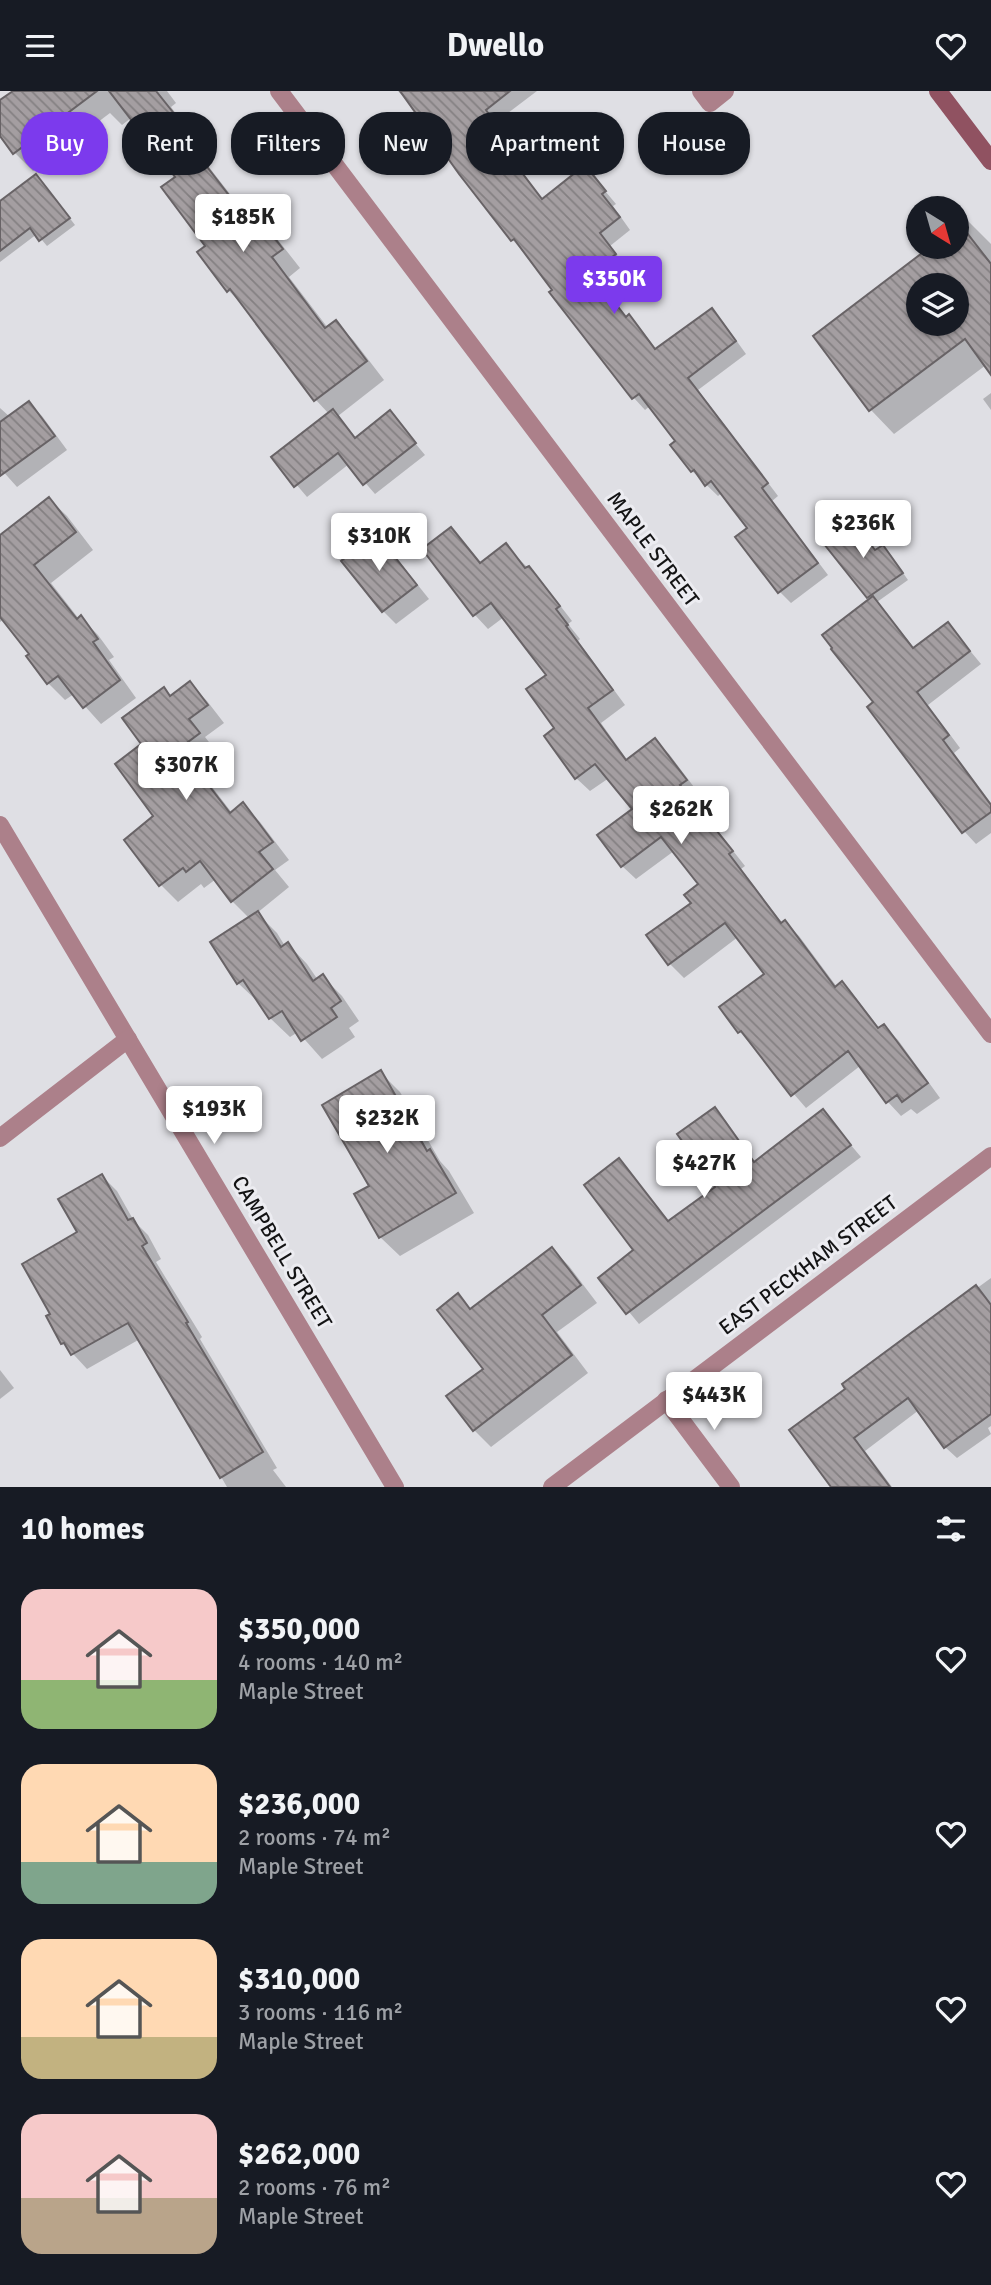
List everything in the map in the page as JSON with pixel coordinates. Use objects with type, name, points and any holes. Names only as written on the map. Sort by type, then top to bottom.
[{"type":"main road","points":[[938,91],[991,160]]},
{"type":"street","name":"MAPLE STREET","points":[[279,91],[991,1034]]},
{"type":"street","points":[[701,91],[710,103],[725,91]]},
{"type":"street","name":"CAMPBELL STREET","points":[[0,825],[395,1487]]},
{"type":"street","points":[[0,1137],[128,1039]]},
{"type":"street","name":"EAST PECKHAM STREET","points":[[552,1487],[991,1156]]},
{"type":"street","points":[[666,1400],[731,1487]]},
{"type":"building","points":[[13,91],[97,91],[69,112],[21,112],[21,148],[13,154],[0,136],[0,100]]},
{"type":"building","points":[[109,91],[156,91],[173,112],[125,112]]},
{"type":"building","points":[[400,91],[510,91],[486,110],[487,112],[466,112],[466,175],[524,175],[542,199],[572,175],[593,175],[606,191],[602,194],[620,217],[600,233],[616,254],[592,273],[626,317],[629,314],[655,349],[712,308],[736,341],[688,378],[768,483],[762,488],[818,563],[778,593],[735,537],[747,528],[711,481],[705,486],[694,470],[691,472],[670,445],[675,441],[639,394],[632,399],[549,292],[552,290],[514,239],[511,241],[452,164],[452,112],[415,112]]},
{"type":"building","points":[[37,175],[70,218],[39,241],[30,228],[0,251],[0,201]]},
{"type":"building","points":[[173,175],[213,175],[245,216],[253,210],[283,249],[272,257],[325,328],[336,320],[367,361],[314,401],[230,289],[227,292],[197,252],[205,246],[161,187],[175,177]]},
{"type":"building","points":[[970,237],[991,264],[991,375],[965,339],[869,411],[813,336],[914,259],[970,259]]},
{"type":"building","points":[[29,401],[55,436],[0,476],[0,422]]},
{"type":"building","points":[[333,409],[355,438],[390,410],[416,443],[363,485],[338,453],[294,487],[271,457]]},
{"type":"building","points":[[49,497],[76,532],[34,565],[77,619],[81,615],[98,639],[93,642],[120,680],[83,708],[58,676],[47,684],[26,656],[29,654],[0,617],[0,535]]},
{"type":"building","points":[[853,521],[875,550],[883,545],[903,573],[867,598],[824,544]]},
{"type":"building","points":[[451,527],[480,563],[506,543],[525,568],[529,566],[560,606],[556,609],[568,625],[566,626],[613,690],[588,708],[626,760],[655,738],[687,780],[680,785],[733,851],[729,854],[781,923],[785,920],[835,987],[842,981],[878,1028],[884,1024],[928,1083],[902,1102],[897,1095],[886,1103],[848,1051],[791,1096],[719,1007],[764,974],[725,923],[668,965],[646,935],[691,903],[684,895],[698,884],[661,837],[621,867],[597,835],[632,809],[595,764],[575,779],[544,736],[554,728],[526,689],[546,675],[491,603],[473,616],[422,549]]},
{"type":"building","points":[[376,533],[417,585],[382,612],[341,561]]},
{"type":"building","points":[[873,596],[913,648],[948,622],[970,651],[917,692],[949,735],[943,740],[991,805],[991,812],[962,833],[867,707],[873,702],[822,635]]},
{"type":"building","points":[[190,681],[208,705],[189,719],[200,733],[180,748],[230,813],[243,802],[273,842],[259,852],[273,869],[231,902],[200,861],[186,872],[183,868],[159,886],[124,840],[153,816],[115,764],[141,744],[122,718],[164,687],[170,696]]},
{"type":"building","points":[[258,911],[281,947],[288,942],[313,981],[323,974],[341,1001],[331,1008],[337,1017],[301,1041],[282,1011],[269,1019],[243,980],[237,984],[210,942]]},
{"type":"building","points":[[381,1070],[427,1151],[430,1149],[456,1193],[379,1238],[354,1194],[369,1186],[322,1105]]},
{"type":"building","points":[[715,1107],[754,1162],[823,1109],[851,1145],[626,1314],[598,1278],[633,1250],[584,1185],[619,1158],[668,1221],[715,1187],[677,1134]]},
{"type":"building","points":[[102,1174],[128,1220],[133,1218],[147,1243],[142,1246],[263,1452],[220,1478],[128,1323],[71,1355],[64,1343],[61,1344],[46,1316],[50,1314],[22,1264],[77,1232],[58,1199]]},
{"type":"building","points":[[552,1247],[581,1285],[542,1315],[572,1355],[473,1431],[446,1396],[483,1369],[437,1310],[458,1293],[470,1309]]},
{"type":"building","points":[[976,1285],[991,1305],[991,1414],[944,1448],[908,1398],[854,1438],[890,1487],[831,1487],[789,1430],[845,1389],[842,1384]]}]
